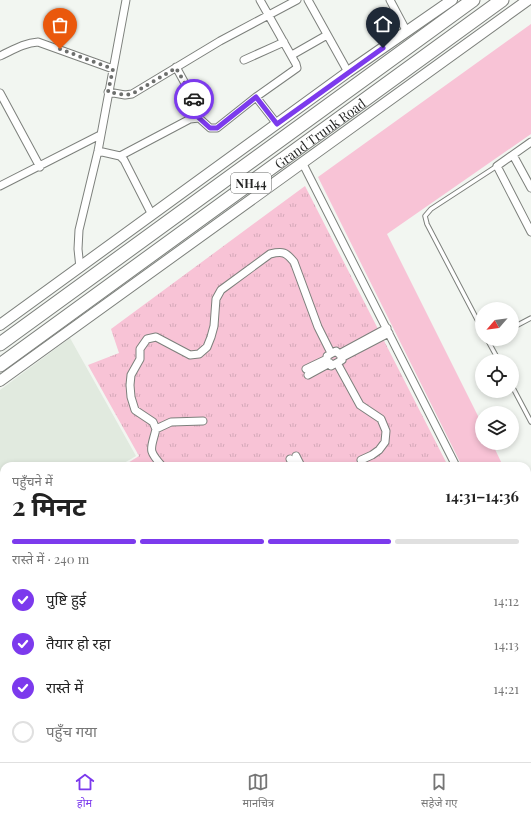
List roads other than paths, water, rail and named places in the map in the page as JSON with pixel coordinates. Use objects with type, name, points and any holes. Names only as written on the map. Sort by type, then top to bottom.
[{"type":"highway","name":"Grand Trunk Road","points":[[0,344],[473,0]]},
{"type":"highway","name":"Grand Trunk Road","points":[[0,364],[502,0]]},
{"type":"street","points":[[80,268],[78,249],[79,230],[98,151],[126,0]]},
{"type":"street","points":[[176,68],[198,107],[199,118],[210,128],[217,128],[256,97],[297,68],[292,55],[260,0]]},
{"type":"street","points":[[108,92],[125,95],[132,94],[220,40],[297,0]]},
{"type":"street","points":[[308,0],[348,72]]},
{"type":"street","points":[[390,0],[407,32]]},
{"type":"street","points":[[0,325],[348,72],[452,0]]},
{"type":"street","points":[[0,382],[528,0]]},
{"type":"street","points":[[292,55],[327,35]]},
{"type":"street","points":[[0,56],[21,45],[30,42],[38,42],[113,69]]},
{"type":"street","points":[[244,60],[284,42]]},
{"type":"street","points":[[0,93],[40,167]]},
{"type":"street","points":[[256,97],[277,124]]},
{"type":"street","points":[[120,156],[190,119],[199,118]]},
{"type":"street","points":[[0,186],[40,167],[100,135]]},
{"type":"street","points":[[531,142],[497,166],[531,232]]},
{"type":"street","points":[[98,151],[120,156],[127,165],[152,215]]},
{"type":"street","points":[[513,155],[531,188]]},
{"type":"street","points":[[303,164],[454,462]]},
{"type":"street","points":[[158,462],[150,450],[156,429],[153,422],[135,410],[131,397],[131,375],[140,358],[140,349],[147,339],[156,337],[190,355],[199,354],[207,347],[211,337],[214,326],[216,299],[220,290],[270,254],[280,252],[288,254],[294,262],[316,321],[332,354]]},
{"type":"street","points":[[388,330],[341,358],[342,360],[337,363],[331,366],[330,363],[307,372],[327,359],[326,356],[336,351],[339,354],[388,330]]},
{"type":"street","points":[[337,363],[360,405],[370,410],[381,419],[386,431],[385,442],[379,450],[372,456],[361,460]]},
{"type":"street","points":[[156,429],[164,427],[172,422],[203,421]]},
{"type":"lane","points":[[475,316],[427,224],[425,216],[431,209],[497,166]]},
{"type":"lane","points":[[519,324],[531,318]]},
{"type":"lane","points":[[518,398],[531,422]]}]
